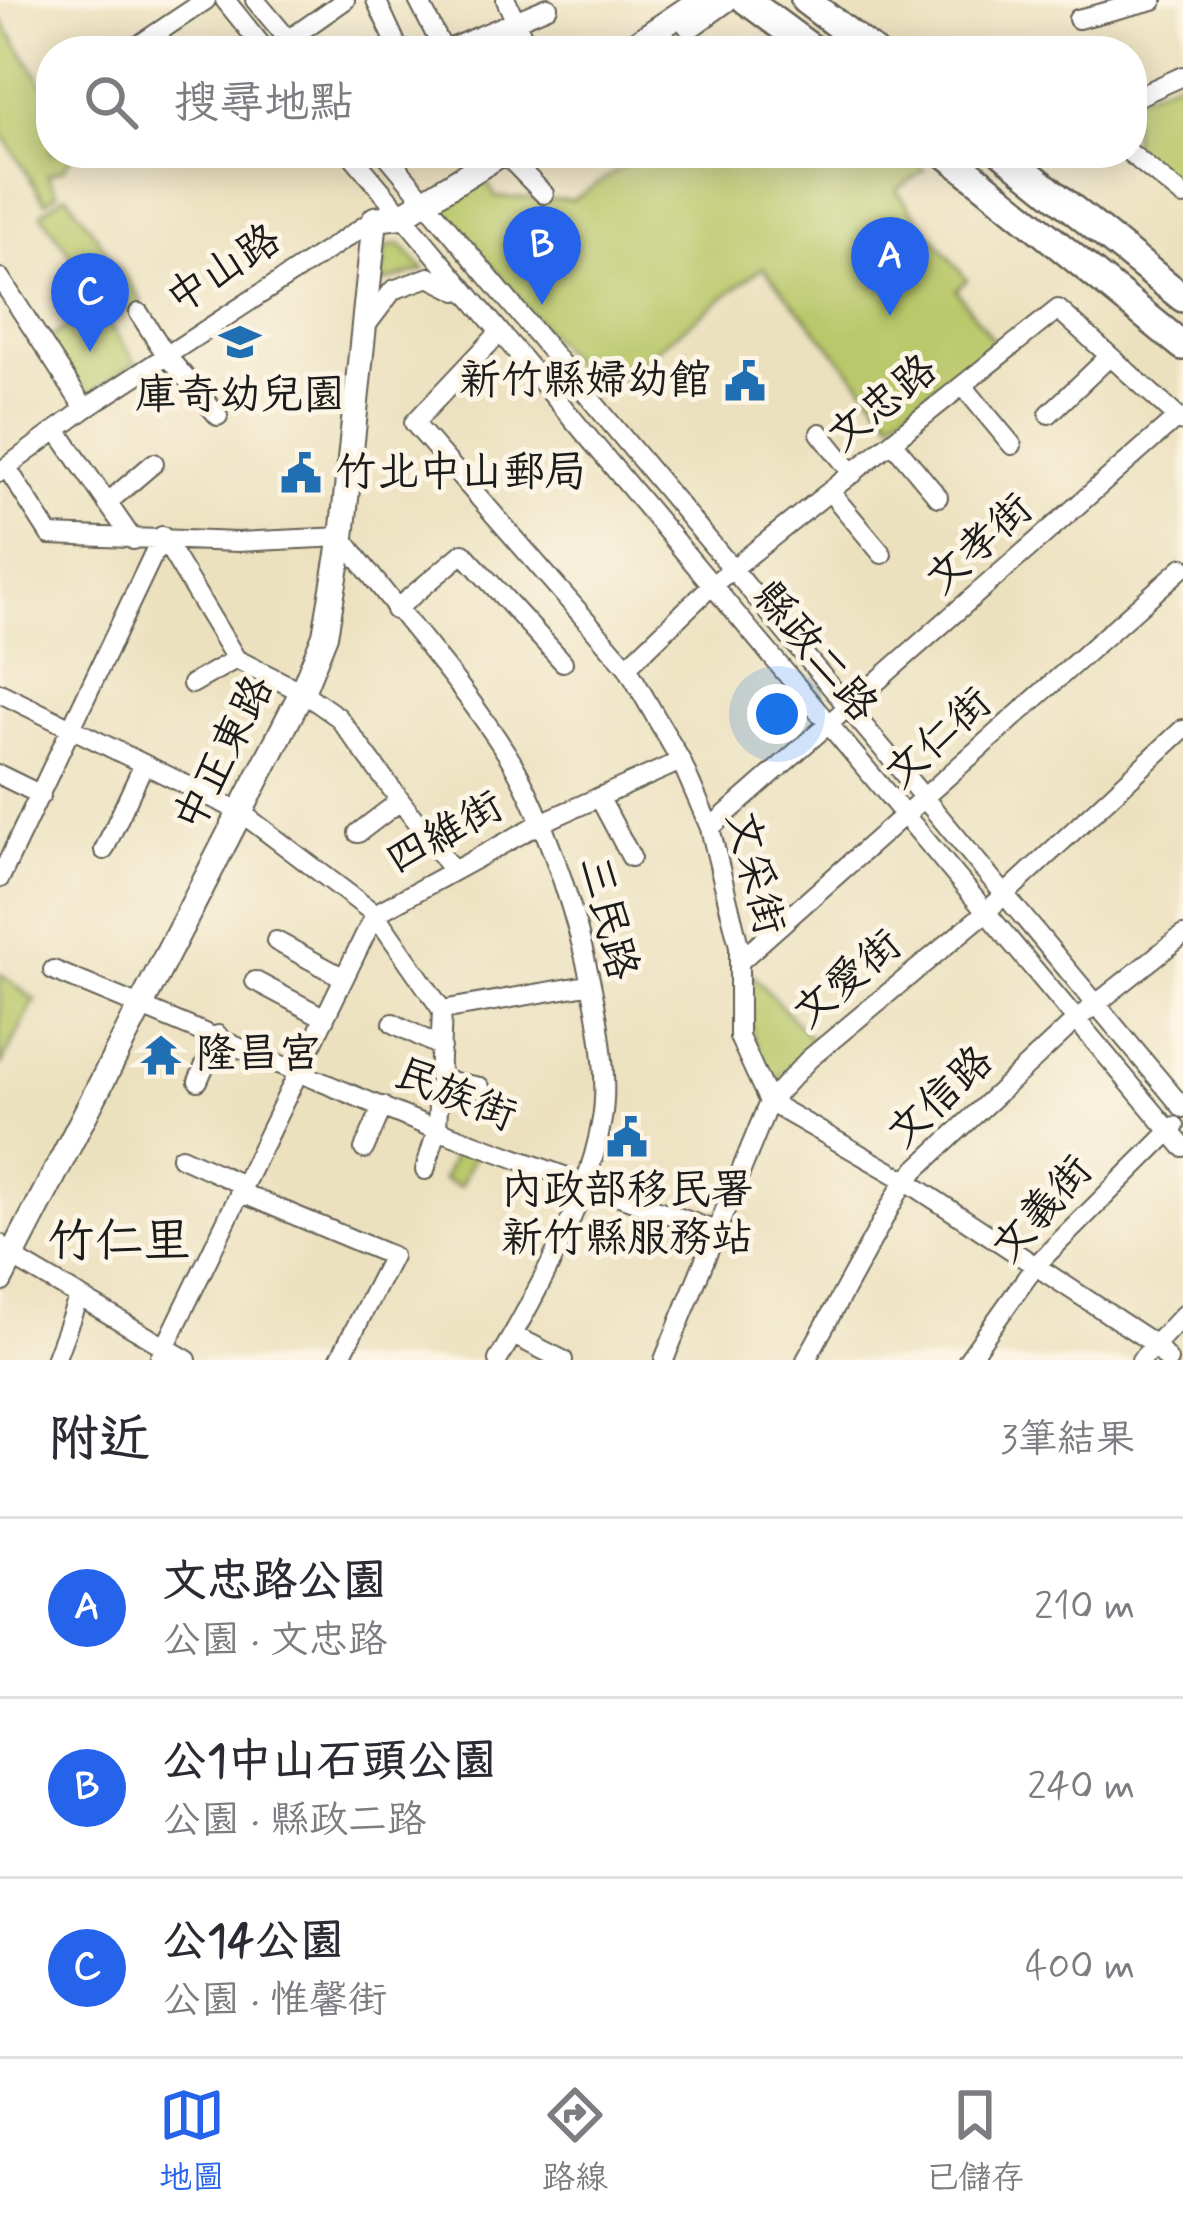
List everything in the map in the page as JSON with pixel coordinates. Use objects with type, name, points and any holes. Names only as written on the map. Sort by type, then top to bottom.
[{"type":"highway","points":[[805,0],[852,36]]},
{"type":"highway","points":[[752,4],[795,36]]},
{"type":"highway","points":[[963,168],[1183,346]]},
{"type":"highway","points":[[1022,168],[1183,298]]},
{"type":"main road","points":[[647,36],[701,0]]},
{"type":"main road","points":[[675,36],[725,0]]},
{"type":"main road","name":"中山路","points":[[420,194],[452,168]]},
{"type":"main road","name":"中山路","points":[[389,213],[473,168]]},
{"type":"main road","name":"中正東路","points":[[4,1260],[302,692],[325,635],[342,537],[365,326],[389,213]]},
{"type":"street","points":[[152,36],[206,0]]},
{"type":"street","points":[[224,0],[254,36]]},
{"type":"street","points":[[255,0],[285,36]]},
{"type":"street","points":[[376,0],[392,36]]},
{"type":"street","points":[[418,0],[436,36]]},
{"type":"street","points":[[506,0],[522,36]]},
{"type":"street","points":[[1078,19],[1154,0]]},
{"type":"street","points":[[302,36],[334,2]]},
{"type":"street","points":[[480,36],[548,7]]},
{"type":"street","points":[[1147,92],[1183,76]]},
{"type":"street","points":[[1147,167],[1183,196]]},
{"type":"street","name":"縣政二路","points":[[360,168],[389,213],[469,297],[1076,1020],[1176,1125],[1183,1147]]},
{"type":"street","name":"縣政二路","points":[[398,168],[1183,1108]]},
{"type":"street","points":[[518,168],[544,194]]},
{"type":"street","name":"中山路","points":[[4,470],[85,409],[389,213]]},
{"type":"street","points":[[365,326],[393,290],[430,277],[469,297]]},
{"type":"street","points":[[0,278],[85,409]]},
{"type":"street","name":"文忠路","points":[[627,667],[711,586],[1058,309],[1180,420]]},
{"type":"street","points":[[139,313],[166,356],[218,416]]},
{"type":"street","name":"文采街","points":[[499,333],[414,423],[627,667],[681,761],[710,828],[740,961],[739,1037],[769,1102]]},
{"type":"street","points":[[1049,414],[1110,356]]},
{"type":"street","points":[[963,386],[1012,445]]},
{"type":"street","name":"文孝街","points":[[710,828],[1180,420]]},
{"type":"street","points":[[57,430],[133,540]]},
{"type":"street","points":[[820,434],[853,474]]},
{"type":"street","points":[[892,442],[938,497]]},
{"type":"street","points":[[107,502],[154,463]]},
{"type":"street","points":[[4,470],[50,535],[238,542],[342,537]]},
{"type":"street","points":[[830,493],[883,554]]},
{"type":"street","points":[[162,536],[236,659],[302,692],[338,717],[452,871]]},
{"type":"street","points":[[0,878],[162,536]]},
{"type":"street","name":"三民路","points":[[342,537],[507,754],[543,822],[567,887],[602,1044],[603,1117],[583,1185],[498,1360]]},
{"type":"street","points":[[395,610],[463,553],[563,662]]},
{"type":"street","name":"文仁街","points":[[740,961],[1183,567]]},
{"type":"street","points":[[192,684],[236,659]]},
{"type":"street","points":[[0,693],[239,811],[375,914],[442,1010],[437,1130],[425,1170]]},
{"type":"street","name":"文愛街","points":[[664,1360],[769,1102],[809,1059],[986,913],[1183,729]]},
{"type":"street","name":"四維街","points":[[163,1354],[375,914],[543,822],[681,761]]},
{"type":"street","points":[[104,850],[144,764]]},
{"type":"street","points":[[0,776],[41,795]]},
{"type":"street","points":[[598,797],[631,856]]},
{"type":"street","points":[[358,833],[400,801]]},
{"type":"street","name":"文信路","points":[[806,1360],[905,1180],[1076,1020],[1183,935]]},
{"type":"street","points":[[276,940],[344,979]]},
{"type":"street","name":"民族街","points":[[53,970],[301,1069],[437,1130],[716,1232]]},
{"type":"street","points":[[255,981],[325,1018]]},
{"type":"street","points":[[442,1010],[587,985]]},
{"type":"street","points":[[394,1023],[441,1047]]},
{"type":"street","points":[[198,1081],[218,1035]]},
{"type":"street","points":[[440,1079],[480,1087]]},
{"type":"street","points":[[769,1102],[905,1180],[1153,1343],[1168,1360]]},
{"type":"street","points":[[364,1149],[383,1106]]},
{"type":"street","name":"文義街","points":[[968,1360],[1035,1266],[1176,1125]]},
{"type":"street","points":[[181,1157],[392,1256],[339,1360]]},
{"type":"street","points":[[4,1260],[79,1296],[163,1354],[187,1360]]},
{"type":"street","points":[[55,1360],[79,1296]]},
{"type":"street","points":[[1141,1360],[1183,1315]]},
{"type":"street","points":[[513,1335],[563,1360]]},
{"type":"green space","points":[[0,18],[36,73],[36,168],[65,168],[47,175],[58,193],[45,202],[0,130]]},
{"type":"green space","points":[[1183,77],[1183,196],[1147,166],[1147,93]]},
{"type":"green space","points":[[621,168],[922,168],[896,190],[967,280],[956,290],[994,342],[892,420],[763,267],[598,394],[437,200],[480,171],[496,197],[573,200]]},
{"type":"green space","points":[[67,194],[142,301],[116,320],[41,213]]},
{"type":"green space","points":[[400,244],[424,270],[382,283],[386,247]]},
{"type":"green space","points":[[97,307],[136,362],[82,399],[45,341]]},
{"type":"green space","points":[[749,971],[816,1044],[771,1085],[751,1030]]},
{"type":"green space","points":[[0,974],[35,1000],[0,1067]]},
{"type":"green space","points":[[457,1147],[475,1154],[460,1187],[443,1179]]},
{"type":"place","name":"公1中山石頭公園","points":[[542,305]]},
{"type":"place","name":"文忠路公園","points":[[890,316]]},
{"type":"place","name":"庫奇幼兒園","points":[[240,342]]},
{"type":"place","name":"公14公園","points":[[90,352]]},
{"type":"place","name":"新竹縣婦幼館","points":[[745,381]]},
{"type":"place","name":"竹北中山郵局","points":[[301,473]]},
{"type":"place","name":"隆昌宮","points":[[161,1055]]},
{"type":"place","name":"內政部移民署 新竹縣服務站","points":[[627,1137]]},
{"type":"district","name":"竹仁里","points":[[119,1242]]}]
